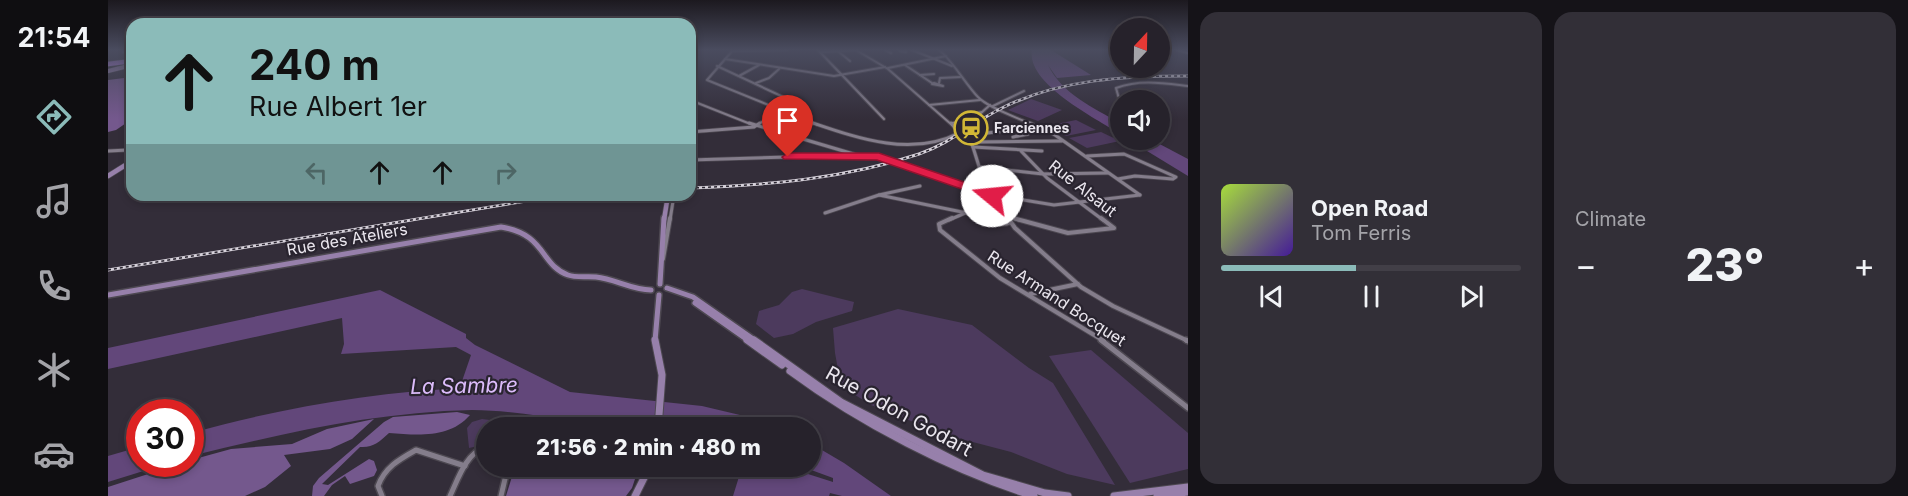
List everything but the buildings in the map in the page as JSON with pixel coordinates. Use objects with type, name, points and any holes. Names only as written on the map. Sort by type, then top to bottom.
[{"type":"main road","points":[[108,176],[126,165]]},
{"type":"main road","points":[[659,417],[662,375],[655,339],[663,290],[663,234],[667,201]]},
{"type":"main road","name":"Rue des Ateliers","points":[[108,295],[501,227],[517,229],[530,236],[563,272],[573,277],[598,277],[641,290],[651,290]]},
{"type":"main road","points":[[651,290],[654,285],[663,290]]},
{"type":"main road","points":[[651,290],[663,290]]},
{"type":"main road","name":"Rue Odon Godart","points":[[663,290],[689,299],[831,401],[959,469],[1007,489],[1034,496]]},
{"type":"main road","name":"Rue Odon Godart","points":[[663,290],[693,297],[826,393],[894,430],[983,475],[1045,493],[1068,496]]},
{"type":"main road","points":[[635,496],[644,477]]},
{"type":"main road","points":[[1114,496],[1188,487]]},
{"type":"main road","points":[[1156,496],[1188,492]]},
{"type":"street","points":[[712,73],[707,80],[845,132],[901,144],[924,145],[959,133],[892,73]]},
{"type":"street","points":[[696,131],[756,126],[794,101],[732,73]]},
{"type":"street","points":[[738,76],[743,73]]},
{"type":"street","points":[[755,84],[770,78],[775,73]]},
{"type":"street","points":[[815,73],[844,78]]},
{"type":"street","points":[[834,76],[847,73]]},
{"type":"street","points":[[917,73],[932,83],[939,83],[940,78],[960,77]]},
{"type":"street","points":[[696,102],[756,126],[858,155],[890,159],[898,164],[989,195],[1047,205],[1083,203],[1140,195],[1063,141],[980,100],[957,73]]},
{"type":"street","points":[[840,74],[884,119]]},
{"type":"street","points":[[920,75],[931,74]]},
{"type":"street","points":[[1117,90],[1116,87],[1140,82],[1188,86]]},
{"type":"street","points":[[950,123],[974,119],[991,106],[1024,91]]},
{"type":"street","points":[[929,105],[980,100]]},
{"type":"street","points":[[1030,123],[1005,131],[969,135],[989,195],[1004,216],[1078,284],[1113,306],[1188,341]]},
{"type":"street","points":[[1013,136],[1028,134],[1020,126]]},
{"type":"street","points":[[1005,131],[1020,142],[1027,152]]},
{"type":"street","points":[[973,143],[1020,142],[1054,137]]},
{"type":"street","points":[[973,143],[1021,152],[1042,151]]},
{"type":"street","points":[[108,151],[126,150]]},
{"type":"street","name":"Rue Alsaut","points":[[1004,216],[1068,232],[1114,228],[1043,174],[1021,152]]},
{"type":"street","points":[[1086,157],[1106,153],[1124,154],[1176,177],[1173,179],[1135,176],[1117,179]]},
{"type":"street","points":[[696,160],[858,155]]},
{"type":"street","points":[[980,167],[1043,174],[1108,173]]},
{"type":"street","points":[[825,213],[879,195],[920,186]]},
{"type":"street","points":[[879,195],[967,213],[996,224],[1021,220]]},
{"type":"street","name":"Rue Armand Bocquet","points":[[989,195],[967,213],[939,224],[940,230],[1000,278],[1113,348],[1188,408]]},
{"type":"street","points":[[663,262],[673,201]]},
{"type":"street","points":[[1029,294],[1078,284]]},
{"type":"street","points":[[382,496],[378,486],[385,471],[416,450],[446,463],[465,466]]},
{"type":"street","points":[[450,496],[465,466],[476,451]]},
{"type":"street","points":[[501,496],[505,477]]},
{"type":"shaded area","points":[[126,78],[126,123],[108,132],[108,80]]},
{"type":"shaded area","points":[[1031,99],[1062,110],[1038,121],[1008,110]]},
{"type":"shaded area","points":[[1076,120],[1096,130],[1066,136],[1046,126]]},
{"type":"shaded area","points":[[1101,132],[1110,136],[1110,143],[1087,148],[1069,138]]},
{"type":"shaded area","points":[[802,289],[854,302],[852,311],[816,322],[793,334],[774,338],[756,324],[759,311],[779,305],[792,292]]},
{"type":"shaded area","points":[[898,309],[972,325],[1053,383],[1115,485],[1067,474],[1011,452],[946,435],[871,405],[841,386],[833,328]]},
{"type":"shaded area","points":[[1091,350],[1188,433],[1188,469],[1130,483],[1049,356]]},
{"type":"shaded area","points":[[457,412],[470,415],[462,423],[443,432],[389,433],[379,442],[360,447],[322,484],[328,485],[369,459],[374,461],[377,470],[374,476],[350,484],[345,476],[332,485],[324,496],[312,496],[313,486],[319,478],[384,422],[393,417]]},
{"type":"shaded area","points":[[374,419],[352,439],[330,449],[284,455],[291,466],[265,487],[245,496],[108,496],[108,487],[139,477],[204,477],[204,456],[231,449],[292,444],[327,429]]},
{"type":"shaded area","points":[[476,421],[476,446],[469,448],[467,428]]},
{"type":"shaded area","points":[[512,477],[636,477],[626,496],[506,496]]},
{"type":"water","points":[[1039,73],[1053,73],[1070,92],[1110,118],[1110,128],[1065,99]]},
{"type":"water","points":[[1054,73],[1088,73],[1091,75],[1057,78]]},
{"type":"water","points":[[1145,150],[1170,150],[1188,159],[1188,176]]},
{"type":"water","name":"La Sambre","points":[[380,290],[466,334],[466,338],[475,345],[570,392],[702,406],[746,417],[553,417],[472,410],[436,412],[330,425],[204,453],[204,430],[225,424],[362,397],[467,388],[460,387],[471,355],[456,347],[341,354],[344,344],[342,318],[108,369],[108,348]]},
{"type":"water","points":[[821,449],[891,496],[842,496],[830,493],[829,496],[733,496],[739,477],[817,477],[833,482],[833,478],[821,474]]},
{"type":"water","points":[[126,451],[126,476],[108,482],[108,456]]},
{"type":"railway","points":[[696,188],[777,183],[834,175],[891,163],[931,149],[1002,108],[1047,91],[1069,85],[1116,78],[1188,76]]},
{"type":"railway","points":[[108,270],[527,201]]},
{"type":"place","name":"Farciennes","points":[[971,128]]},
{"type":"route","points":[[788,157],[879,156],[992,196]]}]
